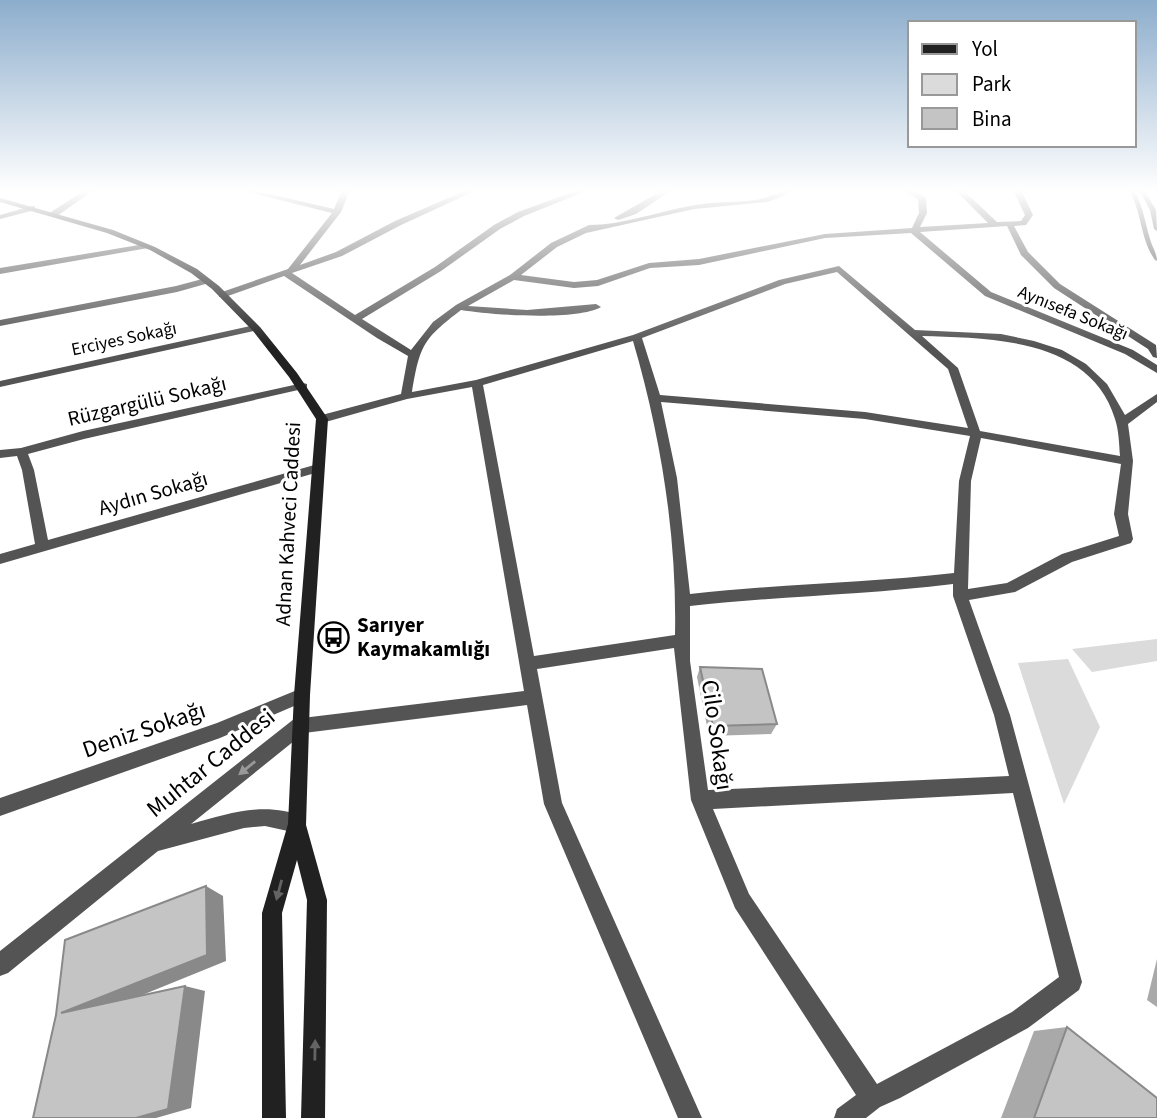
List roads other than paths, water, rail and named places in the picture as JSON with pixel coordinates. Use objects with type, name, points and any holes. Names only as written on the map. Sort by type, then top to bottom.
[{"type":"main road","name":"Adnan Kahveci Caddesi","points":[[134,242],[176,259],[222,295],[255,328],[303,386],[322,419],[300,725],[297,824],[272,914],[274,1118]]},
{"type":"main road","name":"Adnan Kahveci Caddesi","points":[[297,824],[317,900],[313,1118]]},
{"type":"street","points":[[287,272],[312,242]]},
{"type":"street","points":[[222,295],[339,254],[363,242]]},
{"type":"street","points":[[357,318],[438,269],[476,242]]},
{"type":"street","points":[[406,396],[413,355],[436,324],[459,307],[513,277],[560,242]]},
{"type":"street","points":[[513,277],[574,285],[598,283],[649,266],[699,262],[795,242]]},
{"type":"street","name":"Aynısefa Sokağı","points":[[927,242],[988,294],[1129,352],[1157,370]]},
{"type":"street","points":[[1019,242],[1024,253],[1057,286],[1152,347],[1157,355]]},
{"type":"street","points":[[0,271],[145,246]]},
{"type":"street","points":[[322,419],[406,396],[477,383],[637,337],[782,282],[839,269],[953,369],[976,435],[965,481],[960,596],[1002,715],[1071,982],[1020,1020],[892,1090],[872,1098],[846,1118]]},
{"type":"street","points":[[287,272],[391,344],[413,355]]},
{"type":"street","points":[[0,323],[177,289],[205,281]]},
{"type":"street","points":[[459,307],[494,313],[542,315],[596,307]]},
{"type":"street","name":"Erciyes Sokağı","points":[[0,384],[255,328]]},
{"type":"street","points":[[911,333],[1011,339],[1058,350],[1092,372],[1119,412],[1122,423],[1127,460],[1121,514],[1126,540],[1067,558],[1010,588],[960,596]]},
{"type":"street","name":"Cilo Sokağı","points":[[637,337],[655,398],[671,478],[682,601],[682,661],[700,800],[742,901],[872,1098]]},
{"type":"street","points":[[477,383],[553,804],[690,1118]]},
{"type":"street","name":"Rüzgargülü Sokağı","points":[[0,454],[21,452],[83,435],[303,386]]},
{"type":"street","points":[[1122,423],[1157,397]]},
{"type":"street","points":[[655,398],[851,413],[1068,453],[1127,460]]},
{"type":"street","points":[[21,452],[29,470],[42,547]]},
{"type":"street","name":"Aydın Sokağı","points":[[0,559],[318,468]]},
{"type":"street","points":[[682,601],[752,593],[885,587],[960,578]]},
{"type":"street","points":[[526,664],[682,640]]},
{"type":"street","name":"Deniz Sokağı","points":[[0,807],[220,730],[302,695]]},
{"type":"street","points":[[300,725],[533,697]]},
{"type":"street","name":"Muhtar Caddesi","points":[[0,965],[300,725]]},
{"type":"street","points":[[700,800],[1020,784]]},
{"type":"street","name":"Muhtar Caddesi","points":[[154,843],[244,819],[265,817],[297,824]]},
{"type":"lane","points":[[1148,242],[1150,251],[1157,260]]},
{"type":"place","name":"Sarıyer Kaymakamlığı","points":[[334,637]]}]
